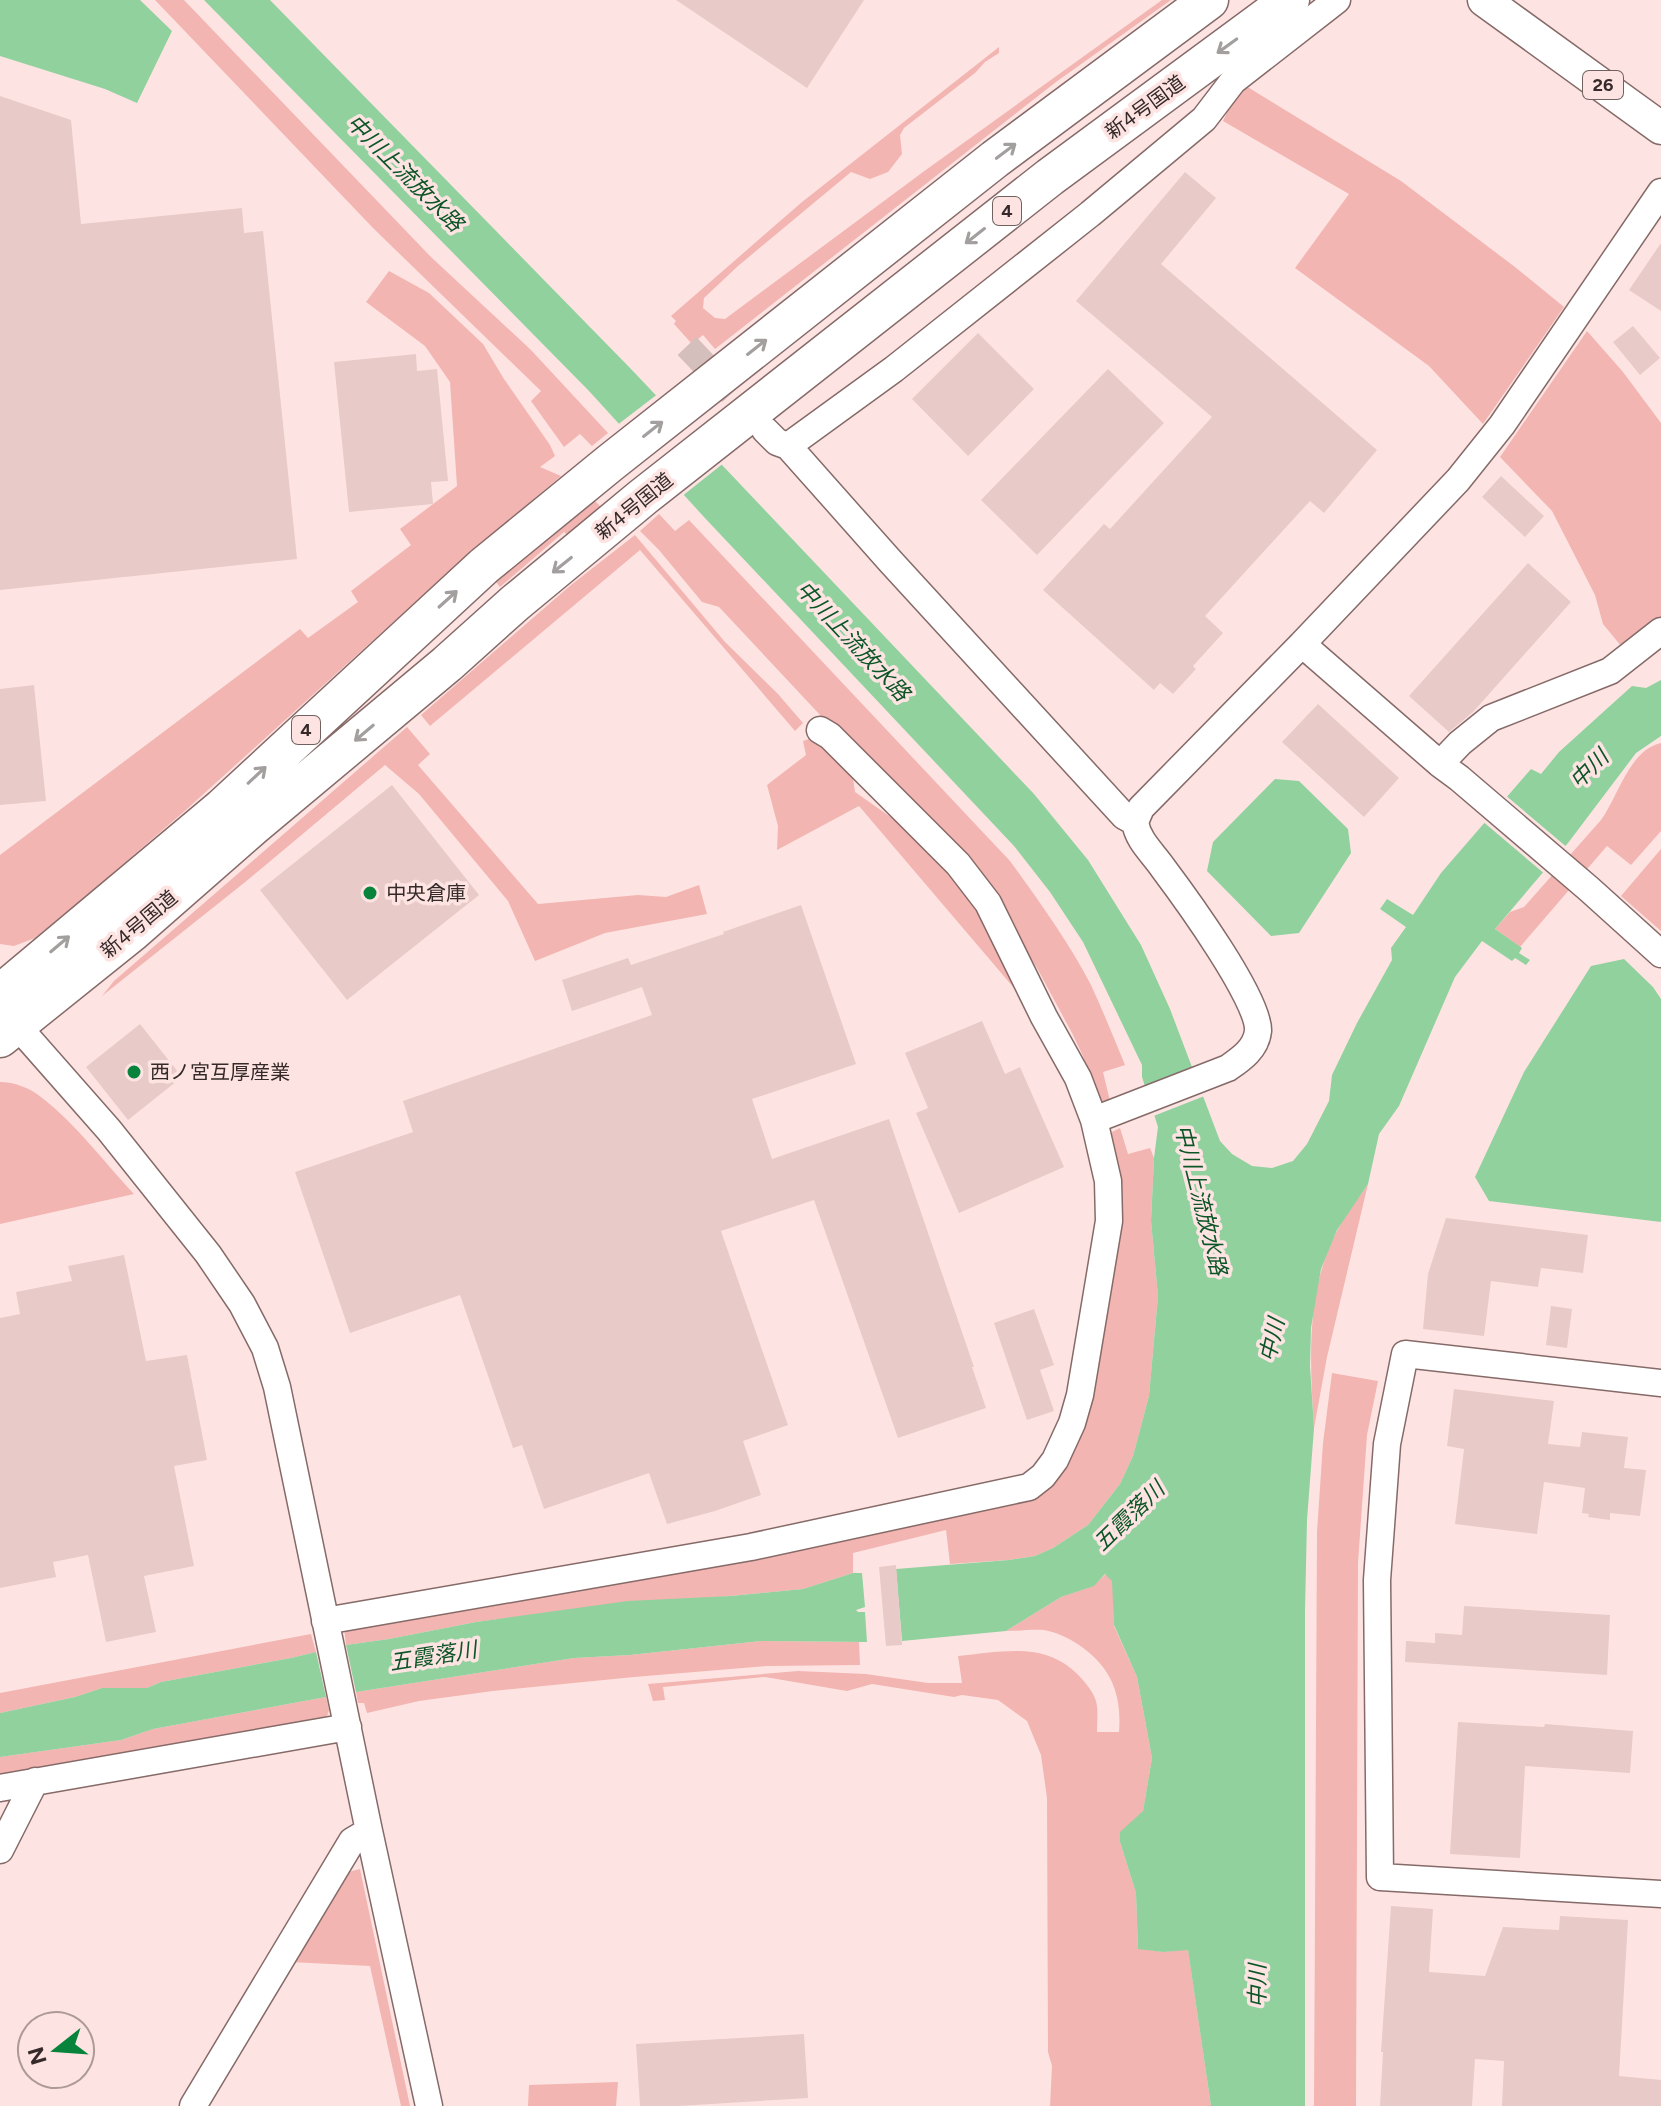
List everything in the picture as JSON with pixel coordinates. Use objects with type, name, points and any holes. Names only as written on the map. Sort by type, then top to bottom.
[{"type":"highway","name":"新4号国道","points":[[4,1016],[222,808],[474,575],[610,463],[995,159],[1209,0]]},
{"type":"highway","name":"新4号国道","points":[[4,1016],[131,933],[643,497],[748,429],[1050,177],[1298,7]]},
{"type":"main road","name":"26","points":[[1484,0],[1661,128]]},
{"type":"street","points":[[788,446],[894,369],[1204,119],[1298,7],[1337,0]]},
{"type":"street","points":[[1104,1116],[1228,1068],[1246,1055],[1258,1034],[1253,1008],[1206,928],[1140,838],[1135,822],[1141,808],[1458,480],[1495,434],[1661,192]]},
{"type":"street","points":[[748,429],[788,446],[1124,816],[1135,822]]},
{"type":"street","points":[[1449,771],[1460,743],[1491,718],[1610,671],[1661,631]]},
{"type":"street","points":[[1302,644],[1661,954]]},
{"type":"street","points":[[327,1631],[751,1547],[1029,1487],[1043,1476],[1055,1460],[1072,1423],[1080,1395],[1109,1221],[1104,1116],[1078,1078],[1044,1017],[988,903],[958,864],[830,736],[820,730]]},
{"type":"street","points":[[4,1016],[109,1130],[203,1247],[242,1304],[265,1348],[277,1387],[429,2106]]},
{"type":"street","points":[[1661,1383],[1405,1354],[1387,1444],[1377,1580],[1380,1877],[1661,1894]]},
{"type":"street","points":[[0,1788],[346,1717]]},
{"type":"street","points":[[0,1850],[35,1781]]},
{"type":"street","points":[[193,2106],[352,1841],[369,1831]]},
{"type":"shaded area","points":[[155,0],[184,0],[431,257],[531,350],[608,433],[592,446],[580,434],[564,447],[531,401],[541,391],[374,229]]},
{"type":"shaded area","points":[[1162,0],[1171,0],[1056,82],[715,349],[703,335],[692,344],[674,324],[676,321],[671,316],[802,202],[999,47],[999,53],[904,128],[900,135],[902,154],[888,172],[870,179],[851,172],[738,266],[704,298],[703,308],[715,318],[725,319]]},
{"type":"shaded area","points":[[1241,83],[1401,181],[1564,307],[1483,424],[1429,366],[1295,268],[1349,194],[1223,121]]},
{"type":"shaded area","points":[[389,271],[429,293],[483,344],[550,445],[555,456],[540,467],[561,476],[466,556],[92,891],[35,938],[14,946],[0,944],[0,855],[300,629],[308,638],[358,602],[351,591],[411,545],[400,529],[457,486],[450,382],[425,346],[366,302]]},
{"type":"shaded area","points":[[1587,331],[1661,423],[1661,625],[1626,652],[1603,624],[1595,595],[1552,511],[1500,457]]},
{"type":"shaded area","points":[[591,497],[605,511],[573,540],[564,532],[500,587],[492,577]]},
{"type":"shaded area","points":[[659,514],[675,531],[689,520],[1010,861],[1073,953],[1113,1035],[1125,1065],[1103,1072],[1110,1101],[1096,1098],[1072,1033],[1037,968],[1000,911],[719,607],[702,602],[640,531]]},
{"type":"shaded area","points":[[635,535],[725,642],[803,723],[795,731],[640,550],[430,726],[421,715],[571,585]]},
{"type":"shaded area","points":[[407,727],[430,754],[418,765],[538,904],[638,895],[666,897],[699,885],[707,914],[605,933],[535,961],[508,901],[419,794],[385,765],[102,996],[114,981]]},
{"type":"shaded area","points":[[815,737],[852,771],[855,792],[932,846],[979,901],[1025,1001],[859,806],[777,850],[778,826],[767,785],[806,755],[803,741]]},
{"type":"shaded area","points":[[1661,743],[1661,831],[1631,865],[1607,846],[1520,947],[1495,929],[1510,912],[1524,907],[1601,820],[1632,764],[1650,747]]},
{"type":"shaded area","points":[[1661,849],[1661,931],[1621,896]]},
{"type":"shaded area","points":[[0,1082],[27,1088],[54,1108],[134,1194],[0,1224]]},
{"type":"shaded area","points":[[1120,1128],[1128,1154],[1150,1148],[1154,1158],[1151,1221],[1158,1296],[1149,1396],[1133,1456],[1120,1484],[1088,1525],[1035,1556],[950,1564],[946,1530],[853,1553],[853,1573],[803,1589],[541,1614],[346,1645],[344,1627],[1061,1470],[1109,1136]]},
{"type":"shaded area","points":[[1368,1184],[1327,1357],[1314,1428],[1311,1353],[1319,1278],[1337,1231]]},
{"type":"shaded area","points":[[1332,1373],[1378,1381],[1367,1435],[1358,1563],[1356,2106],[1314,2106],[1317,1532]]},
{"type":"shaded area","points":[[1106,1574],[1113,1581],[1114,1626],[1137,1677],[1152,1758],[1143,1811],[1120,1842],[1136,1893],[1138,1948],[1163,1952],[1188,1949],[1211,2106],[1050,2106],[1047,1798],[1041,1755],[1027,1721],[998,1700],[962,1695],[954,1697],[872,1684],[847,1691],[765,1677],[663,1687],[665,1700],[653,1701],[648,1684],[798,1671],[866,1674],[928,1683],[962,1683],[958,1656],[1024,1651],[1055,1658],[1069,1667],[1092,1692],[1097,1709],[1097,1732],[1119,1732],[1119,1705],[1112,1682],[1090,1653],[1071,1640],[1049,1631],[1006,1631],[1061,1597],[1093,1586]]},
{"type":"shaded area","points":[[311,1634],[316,1652],[161,1682],[147,1688],[102,1688],[0,1713],[0,1693]]},
{"type":"shaded area","points":[[761,1641],[859,1642],[860,1665],[767,1666],[634,1677],[493,1691],[419,1701],[367,1713],[364,1703],[358,1703],[356,1692],[574,1658]]},
{"type":"shaded area","points":[[326,1697],[329,1710],[326,1720],[0,1783],[0,1757],[121,1740],[153,1729]]},
{"type":"shaded area","points":[[360,1869],[410,2106],[401,2106],[370,1966],[290,1962],[348,1872]]},
{"type":"shaded area","points":[[618,2082],[616,2106],[528,2106],[529,2085]]},
{"type":"water","points":[[0,0],[140,0],[172,31],[137,103],[105,89],[0,56]]},
{"type":"water","points":[[204,0],[270,0],[631,369],[1034,794],[1088,860],[1141,945],[1170,1009],[1220,1141],[1232,1154],[1252,1166],[1272,1168],[1293,1161],[1307,1144],[1329,1101],[1332,1075],[1392,960],[1391,948],[1406,927],[1380,909],[1387,899],[1413,915],[1441,873],[1531,769],[1541,774],[1559,752],[1632,686],[1646,688],[1661,680],[1661,736],[1636,753],[1568,843],[1495,929],[1522,948],[1519,953],[1530,960],[1526,965],[1515,958],[1512,961],[1482,941],[1455,977],[1399,1106],[1379,1134],[1368,1184],[1337,1230],[1321,1269],[1311,1328],[1314,1428],[1307,1520],[1305,1611],[1305,2106],[1211,2106],[1188,1950],[1163,1952],[1138,1949],[1136,1893],[1120,1842],[1120,1832],[1143,1811],[1152,1758],[1137,1677],[1114,1625],[1112,1581],[1105,1574],[1094,1586],[1061,1597],[1006,1631],[902,1641],[896,1569],[1035,1556],[1088,1525],[1120,1484],[1133,1456],[1149,1396],[1158,1296],[1151,1221],[1158,1127],[1142,1077],[1142,1065],[1083,942],[1014,846],[589,391]]},
{"type":"water","points":[[1275,779],[1299,781],[1348,829],[1351,853],[1299,933],[1271,936],[1207,871],[1213,842]]},
{"type":"water","points":[[1624,959],[1661,999],[1661,1222],[1489,1201],[1475,1177],[1524,1072],[1591,966]]},
{"type":"water","name":"五霞落川","points":[[862,1573],[865,1607],[856,1610],[865,1612],[867,1642],[761,1641],[574,1658],[356,1692],[346,1645],[476,1622],[628,1601],[803,1589]]},
{"type":"water","points":[[316,1652],[326,1697],[153,1729],[121,1740],[0,1757],[0,1713],[102,1688],[147,1688],[161,1682]]},
{"type":"pier","points":[[659,393],[725,462],[681,497],[616,426]]},
{"type":"pier","points":[[1504,794],[1569,849],[1546,875],[1481,820]]},
{"type":"pier","points":[[1197,1067],[1207,1095],[1151,1117],[1141,1089]]},
{"type":"building","points":[[676,0],[864,0],[807,88]]},
{"type":"building","points":[[0,96],[71,120],[81,224],[242,208],[244,233],[263,231],[297,559],[0,590]]},
{"type":"building","points":[[1185,172],[1216,198],[1161,264],[1377,450],[1324,513],[1310,501],[1205,616],[1223,633],[1173,694],[1160,683],[1154,690],[1043,590],[1104,524],[1110,529],[1212,417],[1076,301]]},
{"type":"building","points":[[1661,243],[1661,311],[1629,290]]},
{"type":"building","points":[[1633,326],[1660,358],[1640,375],[1613,342]]},
{"type":"building","points":[[978,333],[1034,389],[968,456],[912,399]]},
{"type":"building","points":[[416,354],[417,371],[437,369],[448,481],[431,482],[433,504],[349,512],[334,362]]},
{"type":"building","points":[[1108,369],[1164,423],[1037,555],[981,500]]},
{"type":"building","points":[[1501,476],[1544,516],[1525,537],[1482,497]]},
{"type":"building","points":[[1528,563],[1571,602],[1473,712],[1449,732],[1409,696]]},
{"type":"building","points":[[34,685],[46,801],[0,805],[0,689]]},
{"type":"building","points":[[1318,704],[1399,778],[1364,817],[1282,742]]},
{"type":"building","name":"中央倉庫","points":[[392,785],[479,895],[347,1000],[260,890]]},
{"type":"building","points":[[801,905],[856,1064],[752,1099],[772,1159],[889,1119],[986,1408],[898,1438],[814,1200],[721,1231],[788,1425],[743,1441],[761,1495],[667,1524],[649,1473],[544,1509],[522,1445],[513,1448],[460,1295],[350,1333],[295,1172],[413,1132],[403,1101],[652,1015],[642,987],[572,1011],[562,980],[628,958],[631,965]]},
{"type":"building","points":[[982,1021],[1005,1074],[1020,1067],[1064,1167],[959,1213],[916,1113],[928,1108],[905,1053]]},
{"type":"building","name":"西ノ宮互厚産業","points":[[140,1024],[182,1077],[128,1120],[86,1067]]},
{"type":"building","points":[[1446,1218],[1588,1235],[1583,1273],[1541,1268],[1538,1287],[1491,1281],[1484,1336],[1423,1329],[1428,1274]]},
{"type":"building","points":[[124,1255],[146,1361],[187,1355],[207,1460],[174,1466],[194,1566],[144,1576],[156,1632],[106,1642],[88,1555],[53,1562],[56,1577],[0,1588],[0,1318],[20,1314],[16,1292],[72,1281],[68,1266]]},
{"type":"building","points":[[1551,1306],[1572,1309],[1567,1348],[1546,1345]]},
{"type":"building","points":[[1034,1309],[1054,1365],[1040,1370],[1054,1411],[1027,1420],[994,1323]]},
{"type":"building","points":[[1454,1389],[1554,1401],[1548,1444],[1580,1447],[1582,1432],[1628,1437],[1624,1468],[1646,1470],[1640,1516],[1610,1513],[1610,1520],[1588,1517],[1589,1514],[1582,1513],[1585,1488],[1544,1482],[1537,1534],[1455,1524],[1464,1449],[1447,1446]]},
{"type":"building","points":[[896,1565],[902,1645],[886,1646],[879,1567]]},
{"type":"building","points":[[1464,1606],[1610,1615],[1607,1675],[1405,1662],[1406,1641],[1435,1643],[1435,1633],[1462,1635]]},
{"type":"building","points":[[1458,1722],[1544,1727],[1545,1724],[1633,1731],[1630,1773],[1525,1766],[1520,1858],[1450,1854]]},
{"type":"building","points":[[1391,1906],[1433,1909],[1429,1972],[1485,1976],[1503,1927],[1559,1930],[1560,1916],[1628,1920],[1619,2076],[1661,2080],[1661,2106],[1502,2106],[1504,2061],[1475,2059],[1472,2106],[1380,2106]]},
{"type":"building","points":[[804,2034],[808,2098],[640,2106],[636,2044]]},
{"type":"tunnel","points":[[687,346],[762,425]]},
{"type":"place","name":"中央倉庫","points":[[370,893]]},
{"type":"place","name":"西ノ宮互厚産業","points":[[134,1072]]},
{"type":"water label","name":"中川上流放水路","points":[[405,173]]},
{"type":"water label","name":"中川上流放水路","points":[[853,641]]},
{"type":"water label","name":"中川","points":[[1589,769]]},
{"type":"water label","name":"中川上流放水路","points":[[1201,1200]]},
{"type":"water label","name":"中川","points":[[1272,1340]]},
{"type":"water label","name":"中川","points":[[1257,1986]]}]
